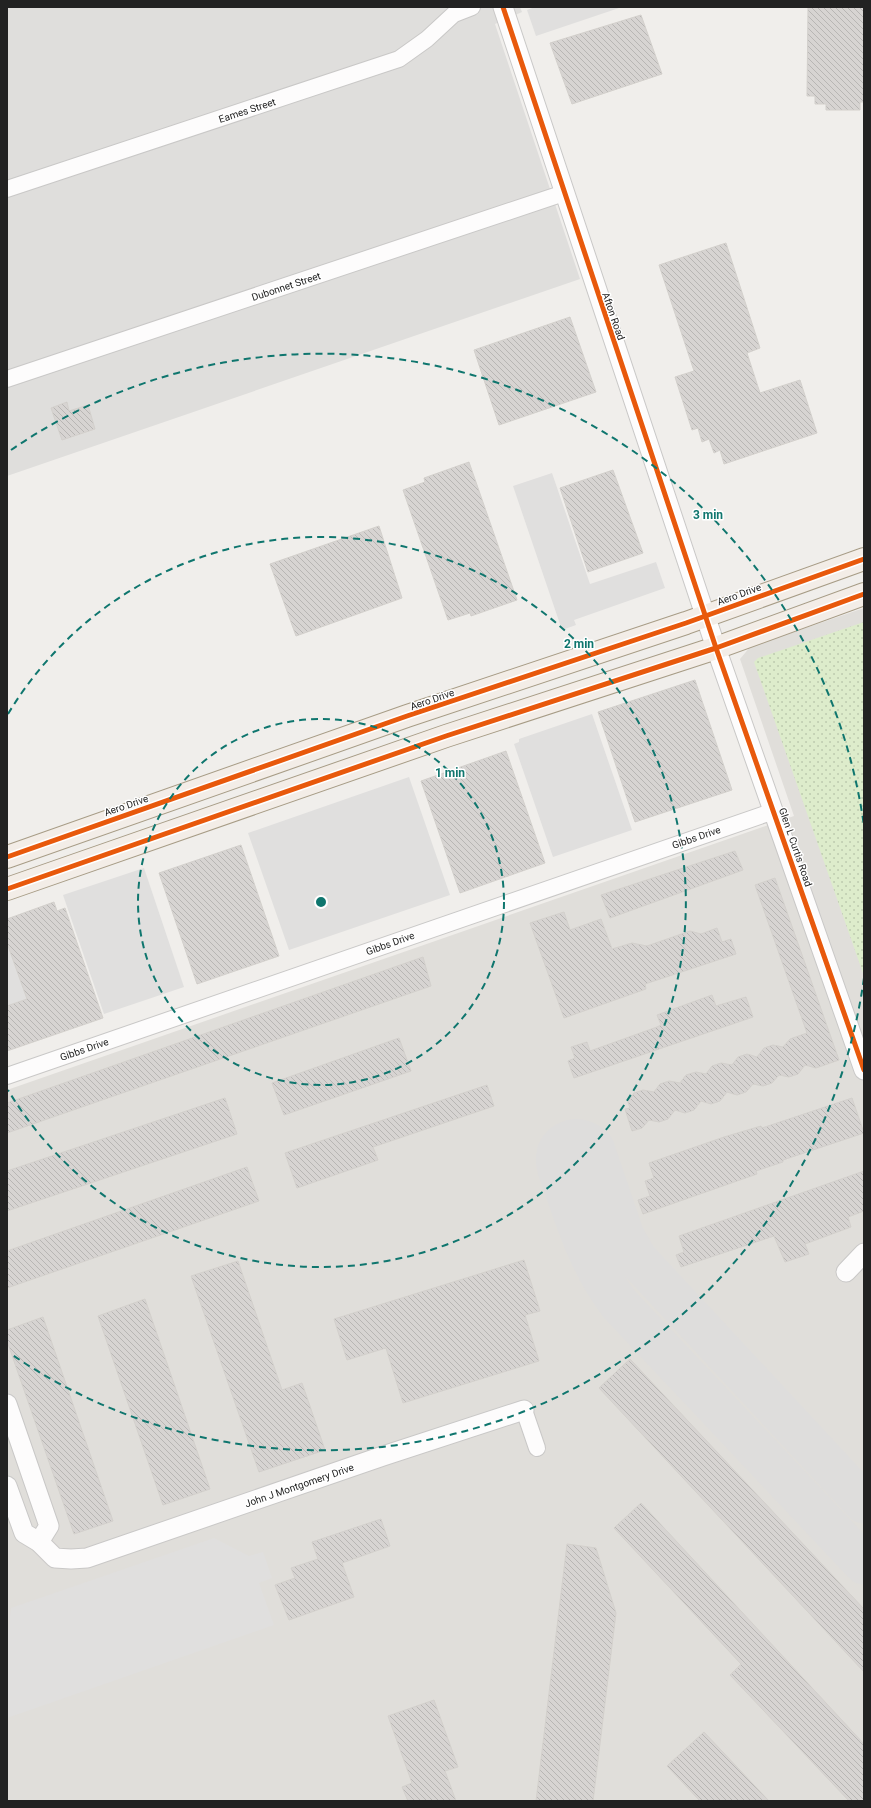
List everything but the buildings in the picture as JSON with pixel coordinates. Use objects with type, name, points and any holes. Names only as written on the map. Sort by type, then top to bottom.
[{"type":"main road","name":"Aero Drive","points":[[7,890],[446,736],[710,631],[864,559]]},
{"type":"main road","name":"Aero Drive","points":[[7,857],[407,716],[710,631],[864,594]]},
{"type":"street","name":"Eames Street","points":[[8,189],[399,59],[427,39],[454,14],[472,7]]},
{"type":"street","name":"Afton Road","points":[[503,7],[710,631]]},
{"type":"street","name":"Dubonnet Street","points":[[7,379],[564,193]]},
{"type":"street","name":"Glen L Curtis Road","points":[[710,631],[864,1070]]},
{"type":"street","name":"Gibbs Drive","points":[[7,1076],[774,811]]},
{"type":"street","points":[[846,1272],[864,1253]]},
{"type":"street","points":[[7,1404],[49,1526],[39,1542]]},
{"type":"street","name":"John J Montgomery Drive","points":[[7,1486],[24,1533],[39,1542],[55,1558],[87,1558],[387,1454],[524,1410],[537,1448]]},
{"type":"shaded area","points":[[7,7],[520,7],[522,12],[495,24],[580,279],[7,476]]},
{"type":"shaded area","points":[[535,7],[622,7],[536,36],[527,10]]},
{"type":"shaded area","points":[[552,473],[590,584],[656,562],[665,588],[574,620],[576,625],[562,630],[513,486]]},
{"type":"shaded area","points":[[864,608],[864,1801],[7,1801],[7,1090],[794,816],[740,659],[750,647]]},
{"type":"shaded area","points":[[592,714],[632,830],[553,857],[514,744],[519,742],[519,739]]},
{"type":"shaded area","points":[[409,777],[450,895],[289,950],[248,833]]},
{"type":"shaded area","points":[[144,868],[184,987],[104,1014],[63,895]]},
{"type":"shaded area","points":[[7,943],[27,999],[7,1006]]},
{"type":"shaded area","points":[[214,1538],[249,1556],[263,1552],[272,1578],[259,1583],[274,1625],[7,1718],[7,1641],[11,1608]]},
{"type":"green space","points":[[864,622],[864,976],[754,662],[758,658]]},
{"type":"taxiway","points":[[864,1503],[637,1259],[624,1236],[594,1148],[587,1142],[581,1140],[572,1140],[563,1145],[559,1149],[556,1158],[559,1172],[588,1250],[610,1292],[620,1305],[864,1564]]},
{"type":"cycle path","points":[[503,7],[716,648],[864,1070]]},
{"type":"cycle path","points":[[7,857],[407,716],[686,623],[864,559]]},
{"type":"cycle path","points":[[7,889],[446,736],[716,648],[864,594]]}]
